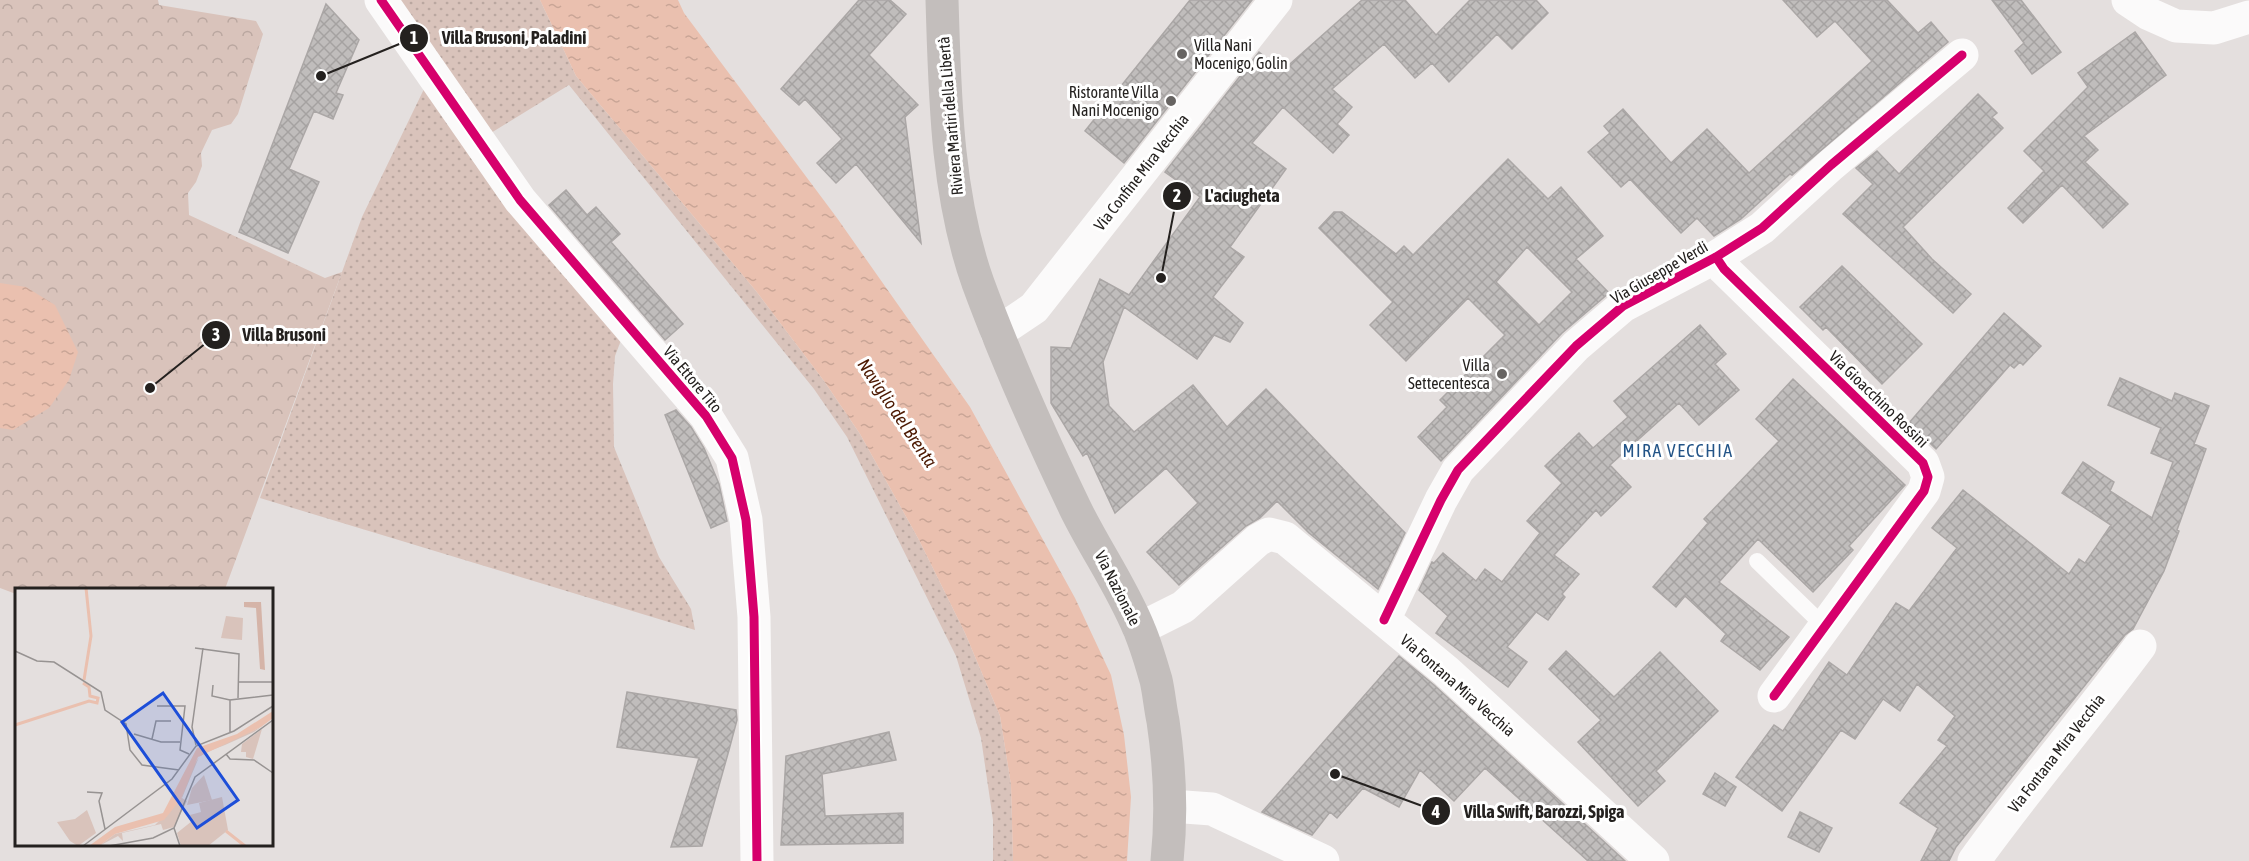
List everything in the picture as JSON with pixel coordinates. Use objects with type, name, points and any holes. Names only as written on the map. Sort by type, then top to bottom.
[{"type":"main road","name":"Riviera Martiri della Libertà","points":[[942,0],[944,78],[958,207],[978,281],[997,333]]},
{"type":"main road","name":"Via Nazionale","points":[[997,333],[1076,509],[1139,629],[1156,683],[1167,752],[1171,806],[1167,861]]},
{"type":"street","name":"Via Ettore Tito","points":[[381,0],[520,200],[706,416],[732,458],[746,520],[754,617],[757,861]]},
{"type":"street","name":"Via Confine Mira Vecchia","points":[[997,333],[1034,309],[1276,0]]},
{"type":"street","points":[[2128,0],[2149,14],[2176,26],[2214,28],[2249,17]]},
{"type":"street","name":"Via Giuseppe Verdi","points":[[1384,620],[1441,500],[1458,470],[1576,346],[1623,306],[1716,257],[1762,228],[1831,165],[1962,55]]},
{"type":"street","name":"Via Gioacchino Rossini","points":[[1716,257],[1724,269],[1923,464],[1928,477],[1924,491],[1774,696]]},
{"type":"street","name":"Via Fontana Mira Vecchia","points":[[1139,629],[1183,607],[1258,540],[1269,534],[1285,538],[1446,671],[1653,861]]},
{"type":"street","name":"Via Fontana Mira Vecchia","points":[[1974,861],[2013,806],[2140,646]]},
{"type":"street","points":[[1171,806],[1212,809],[1323,861]]},
{"type":"lane","points":[[1757,561],[1824,626]]},
{"type":"green space","points":[[0,0],[158,0],[159,5],[256,21],[263,34],[238,114],[231,124],[212,130],[201,153],[202,166],[196,182],[188,193],[189,215],[325,278],[342,272],[225,588],[15,588],[15,594],[0,588]]},
{"type":"green space","points":[[396,0],[540,0],[576,76],[756,291],[824,381],[860,434],[919,540],[965,633],[1000,716],[1011,785],[1013,861],[993,861],[993,820],[981,738],[956,656],[847,437],[814,389],[569,85],[486,136]]},
{"type":"green space","points":[[424,89],[623,335],[615,356],[614,447],[659,557],[691,609],[695,630],[260,498],[362,217]]},
{"type":"water","name":"Naviglio del Brenta","points":[[540,0],[678,0],[684,13],[837,218],[970,407],[1075,598],[1111,675],[1124,735],[1131,797],[1127,861],[1013,861],[1011,785],[1000,716],[965,633],[919,540],[860,434],[824,381],[756,291],[576,76]]},
{"type":"water","points":[[0,283],[26,287],[55,305],[78,352],[69,380],[49,408],[13,430],[0,428]]},
{"type":"building","points":[[859,0],[890,0],[906,14],[869,55],[918,105],[905,117],[921,243],[856,164],[836,183],[817,163],[842,139],[805,99],[799,105],[781,89]]},
{"type":"building","points":[[1190,0],[1252,0],[1124,163],[1085,131]]},
{"type":"building","points":[[1362,0],[1405,0],[1436,35],[1470,0],[1536,0],[1548,13],[1512,49],[1497,34],[1449,82],[1432,63],[1415,78],[1384,44],[1332,89],[1352,107],[1337,124],[1349,135],[1333,153],[1283,107],[1252,143],[1286,169],[1230,247],[1244,257],[1213,297],[1243,323],[1230,342],[1214,335],[1197,359],[1124,307],[1103,362],[1109,406],[1134,432],[1193,385],[1227,427],[1266,389],[1405,533],[1378,589],[1309,533],[1277,501],[1260,518],[1246,526],[1179,585],[1147,552],[1198,503],[1166,468],[1115,513],[1087,453],[1083,456],[1051,403],[1051,347],[1071,348],[1100,279],[1129,295],[1200,197],[1165,172],[1259,52],[1282,71]]},
{"type":"building","points":[[1783,0],[1887,0],[1918,33],[1931,22],[1948,42],[1792,175],[1790,174],[1741,219],[1714,236],[1697,218],[1681,233],[1630,179],[1621,187],[1588,152],[1610,133],[1604,126],[1623,109],[1671,163],[1707,129],[1749,173],[1872,61],[1835,21],[1817,37]]},
{"type":"building","points":[[1992,0],[2021,0],[2061,52],[2032,74],[2015,51],[2024,43]]},
{"type":"building","points":[[326,4],[359,40],[336,93],[343,95],[333,119],[314,111],[289,169],[319,182],[288,253],[239,232]]},
{"type":"building","points":[[2135,32],[2166,75],[2084,136],[2098,150],[2085,162],[2128,204],[2103,228],[2062,185],[2023,223],[2008,208],[2044,171],[2024,151],[2088,87],[2078,73]]},
{"type":"building","points":[[1978,94],[1997,113],[1992,117],[2003,128],[1903,227],[1932,259],[1971,294],[1953,313],[1843,214],[1873,184],[1856,168],[1877,151],[1899,174]]},
{"type":"building","points":[[1508,159],[1548,199],[1561,187],[1603,236],[1576,259],[1609,293],[1562,333],[1441,461],[1418,437],[1447,407],[1440,400],[1505,335],[1468,298],[1406,361],[1370,325],[1393,302],[1319,228],[1334,212],[1342,212],[1396,254],[1404,246],[1413,255]],"holes":[[[1527,247],[1572,292],[1539,325],[1496,282]]]},
{"type":"building","points":[[566,190],[587,215],[596,207],[620,234],[611,242],[683,324],[665,340],[549,205]]},
{"type":"building","points":[[1842,266],[1922,344],[1882,384],[1826,327],[1823,330],[1800,307]]},
{"type":"building","points":[[2004,313],[2041,346],[2023,365],[2020,362],[2014,368],[2010,365],[1936,449],[1909,423]]},
{"type":"building","points":[[1700,325],[1726,354],[1715,364],[1739,390],[1699,425],[1679,403],[1610,465],[1631,487],[1601,516],[1596,510],[1554,555],[1579,574],[1562,594],[1565,597],[1548,620],[1536,612],[1507,647],[1527,662],[1508,687],[1436,633],[1448,616],[1419,590],[1432,562],[1434,563],[1443,553],[1476,581],[1485,569],[1502,582],[1540,533],[1527,521],[1562,483],[1545,466],[1579,433],[1593,448],[1628,417],[1614,401]]},
{"type":"building","points":[[2120,378],[2172,401],[2175,393],[2209,406],[2194,444],[2206,449],[2177,530],[2179,531],[2164,571],[2133,629],[2125,635],[1956,847],[1949,861],[1921,861],[1938,828],[1900,803],[1947,746],[1938,740],[1955,716],[1917,684],[1900,711],[1883,699],[1855,739],[1841,730],[1782,811],[1736,777],[1774,725],[1783,731],[1829,662],[1847,675],[1896,603],[1909,611],[1957,548],[1932,528],[1963,490],[2069,574],[2079,559],[2085,563],[2111,525],[2062,493],[2083,462],[2114,482],[2110,491],[2152,518],[2173,462],[2151,453],[2161,428],[2108,405]]},
{"type":"building","points":[[1793,379],[1905,485],[1849,546],[1853,550],[1813,592],[1758,539],[1719,582],[1789,637],[1760,670],[1721,641],[1726,634],[1685,596],[1676,607],[1653,587],[1708,523],[1704,519],[1779,441],[1756,419]]},
{"type":"building","points":[[676,410],[691,427],[704,448],[719,484],[727,521],[711,528],[665,415]]},
{"type":"building","points":[[1566,651],[1614,697],[1660,652],[1718,711],[1656,771],[1665,781],[1638,806],[1578,742],[1601,720],[1549,669]]},
{"type":"building","points":[[1399,656],[1434,685],[1625,861],[1588,861],[1485,768],[1454,801],[1420,770],[1399,807],[1363,788],[1337,818],[1330,812],[1312,835],[1262,812]]},
{"type":"building","points":[[627,692],[736,710],[737,720],[702,846],[671,847],[699,758],[617,747]]},
{"type":"building","points":[[889,732],[896,760],[822,774],[825,816],[903,813],[903,843],[781,845],[786,756]]},
{"type":"building","points":[[1715,773],[1736,787],[1725,806],[1703,794]]},
{"type":"building","points":[[1800,812],[1832,828],[1819,852],[1788,837]]},
{"type":"cycle path","points":[[381,0],[520,200],[706,416],[732,458],[746,520],[754,617],[757,861]]},
{"type":"cycle path","points":[[1384,620],[1441,500],[1458,470],[1576,346],[1623,306],[1716,257],[1762,228],[1831,165],[1962,55]]},
{"type":"cycle path","points":[[1716,257],[1724,269],[1923,463],[1928,477],[1924,491],[1774,696]]},
{"type":"place","name":"Villa Nani Mocenigo, Golin","points":[[1182,54]]},
{"type":"place","name":"Villa Brusoni, Paladini","points":[[321,76]]},
{"type":"place","name":"Ristorante Villa Nani Mocenigo","points":[[1171,101]]},
{"type":"place","name":"L'aciugheta","points":[[1161,278]]},
{"type":"place","name":"Villa Settecentesca","points":[[1502,374]]},
{"type":"place","name":"Villa Brusoni","points":[[150,388]]},
{"type":"place","name":"Villa Swift, Barozzi, Spiga","points":[[1335,774]]},
{"type":"district","name":"MIRA VECCHIA","points":[[1678,451]]}]
